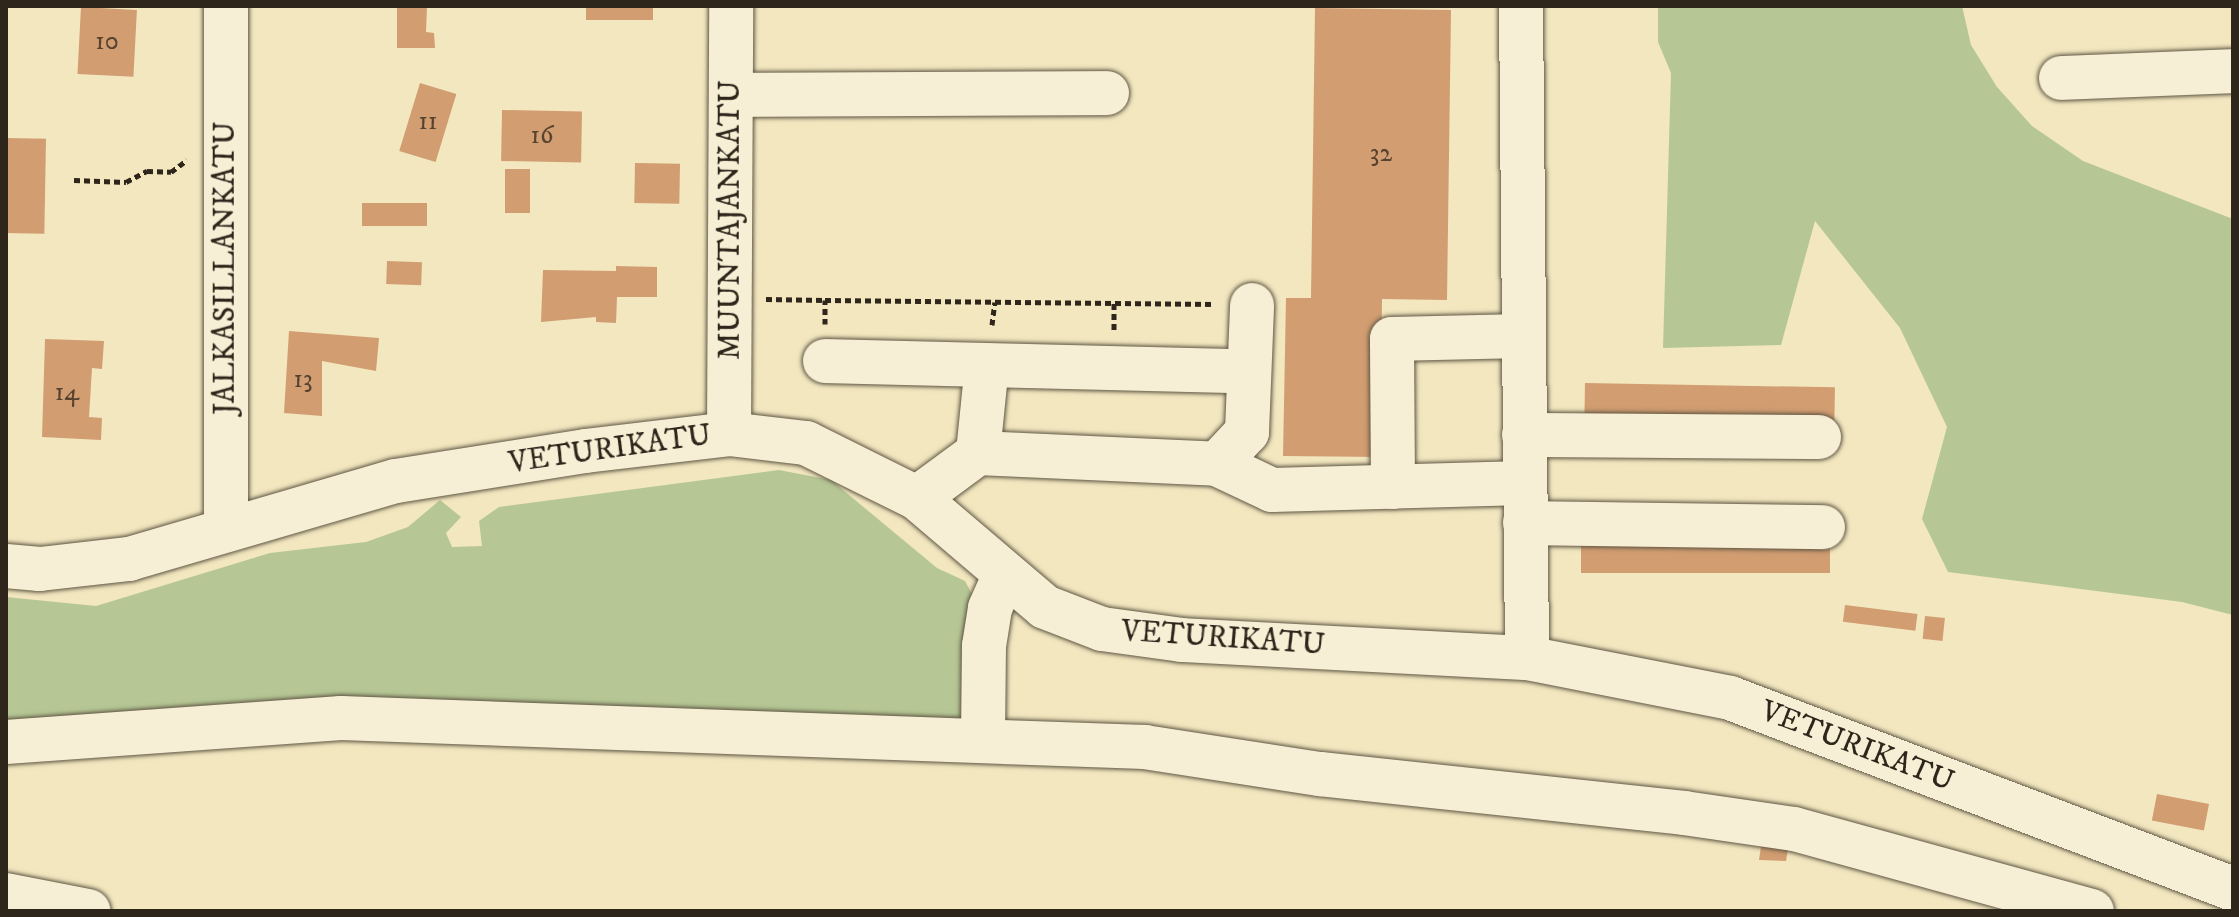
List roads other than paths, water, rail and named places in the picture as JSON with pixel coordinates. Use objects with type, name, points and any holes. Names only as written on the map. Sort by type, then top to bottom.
[{"type":"street","name":"JALKASILLANKATU","points":[[226,6],[226,530]]},
{"type":"street","name":"MUUNTAJANKATU","points":[[729,434],[731,6]]},
{"type":"street","points":[[1521,6],[1527,658]]},
{"type":"street","points":[[2061,78],[2233,71]]},
{"type":"street","points":[[731,95],[1107,93]]},
{"type":"street","points":[[1217,464],[1247,432],[1252,305]]},
{"type":"street","points":[[1393,487],[1392,339],[1523,336]]},
{"type":"street","points":[[825,361],[1249,371]]},
{"type":"street","points":[[978,453],[987,365]]},
{"type":"street","name":"VETURIKATU","points":[[6,566],[40,569],[129,559],[396,481],[729,434],[806,443],[917,498],[1045,607],[1102,629],[1182,640],[1527,658],[1730,698],[2233,889]]},
{"type":"street","points":[[1524,435],[1819,437]]},
{"type":"street","points":[[917,498],[978,453],[1217,464],[1272,490],[1393,487],[1525,503],[1823,527]]},
{"type":"street","points":[[983,739],[984,646],[990,608],[1005,574]]},
{"type":"street","points":[[6,742],[341,718],[1145,747],[1320,774],[1794,829],[2092,911]]},
{"type":"street","points":[[6,895],[88,911]]}]
